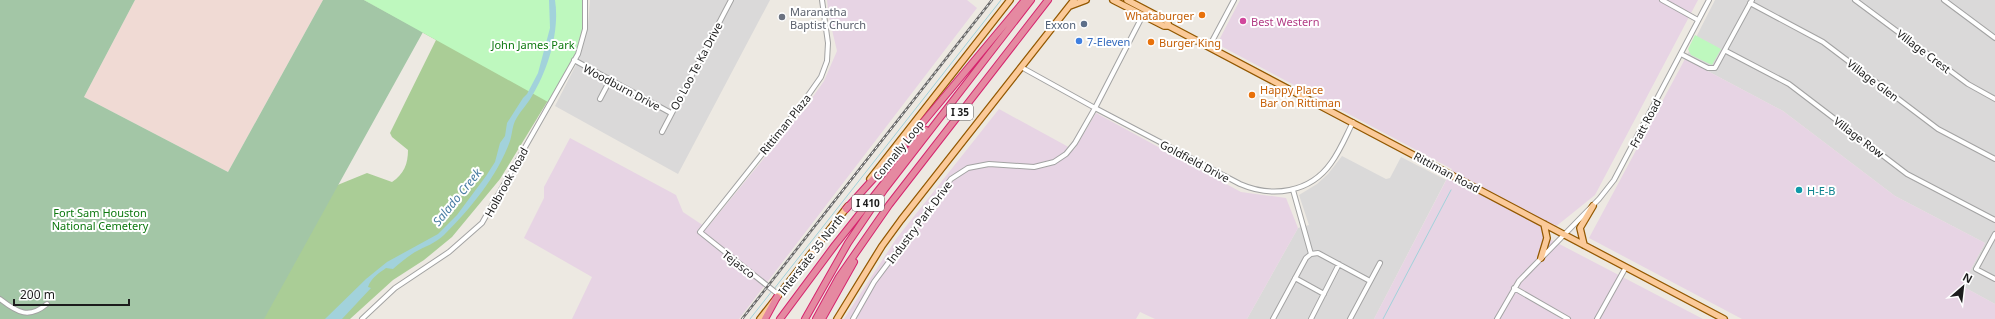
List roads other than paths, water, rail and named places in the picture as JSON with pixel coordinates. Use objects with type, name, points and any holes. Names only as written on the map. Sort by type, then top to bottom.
[{"type":"highway","points":[[846,209],[904,145],[1025,0]]},
{"type":"highway","name":"I 35","points":[[804,319],[839,259],[871,209],[1031,0]]},
{"type":"highway","name":"I 35","points":[[816,319],[840,277],[875,226],[1048,0]]},
{"type":"highway","name":"Connally Loop","points":[[780,319],[835,245],[916,142],[961,90]]},
{"type":"highway","name":"I 410","points":[[822,319],[875,226]]},
{"type":"highway","points":[[764,319],[775,293]]},
{"type":"main road","name":"Interstate 35 North","points":[[760,319],[775,293],[846,209],[1010,0]]},
{"type":"main road","points":[[837,319],[882,246],[901,220],[1072,2],[1086,0]]},
{"type":"main road","name":"Rittiman Road","points":[[1106,0],[1116,1],[1164,26],[1170,26]]},
{"type":"main road","name":"Rittiman Road","points":[[1127,0],[1167,22],[1170,26],[1724,319]]},
{"type":"main road","points":[[1584,245],[1580,228],[1593,206]]},
{"type":"main road","points":[[1541,258],[1547,238],[1544,224]]},
{"type":"street","name":"Holbrook Road","points":[[362,319],[395,288],[449,252],[482,223],[581,46],[585,29],[585,0]]},
{"type":"street","name":"Oo Loo Te Ka Drive","points":[[662,132],[671,112],[731,0]]},
{"type":"street","name":"Rittiman Plaza","points":[[700,232],[802,104],[821,77],[827,61],[828,43],[822,0]]},
{"type":"street","points":[[1210,47],[1234,0]]},
{"type":"street","points":[[1662,0],[1698,20]]},
{"type":"street","name":"Fratt Road","points":[[1497,319],[1514,288],[1541,258],[1593,206],[1619,172],[1709,0]]},
{"type":"street","name":"Village Crest","points":[[1855,0],[1968,84],[1995,99]]},
{"type":"street","points":[[1944,0],[1995,38]]},
{"type":"street","points":[[1681,54],[1713,69],[1718,65],[1726,51],[1751,2]]},
{"type":"street","name":"Village Glen","points":[[1751,2],[1822,42],[1938,129],[1995,159]]},
{"type":"street","name":"Industry Park Drive","points":[[853,319],[874,282],[951,179],[968,168],[989,164],[1034,167],[1054,162],[1066,154],[1075,143],[1095,108],[1143,15]]},
{"type":"street","name":"Village Row","points":[[1726,51],[1789,84],[1907,174],[1995,220]]},
{"type":"street","name":"Woodburn Drive","points":[[574,60],[671,112]]},
{"type":"street","name":"Goldfield Drive","points":[[1021,67],[1095,108],[1244,186],[1272,192],[1293,190],[1310,182],[1328,167],[1353,122]]},
{"type":"street","points":[[600,99],[610,80]]},
{"type":"street","points":[[1293,190],[1312,254]]},
{"type":"street","name":"Tejasco","points":[[700,232],[775,293]]},
{"type":"street","points":[[1995,234],[1976,269],[1995,279]]},
{"type":"street","points":[[1273,319],[1306,258],[1312,254],[1318,253],[1370,281]]},
{"type":"street","points":[[1350,319],[1380,263]]},
{"type":"street","points":[[1310,319],[1339,264]]},
{"type":"street","points":[[1597,319],[1626,267]]},
{"type":"street","points":[[1295,278],[1324,294]]},
{"type":"street","points":[[1514,288],[1568,319]]},
{"type":"street","points":[[0,300],[17,313],[27,316],[37,314],[47,304]]},
{"type":"water","points":[[549,0],[555,0],[556,24],[548,62],[538,86],[515,121],[510,141],[498,167],[482,192],[441,238],[412,254],[393,269],[386,268],[376,276],[368,287],[371,288],[342,319],[325,319],[366,279],[387,262],[438,234],[457,215],[486,176],[495,162],[500,143],[505,136],[507,123],[527,94],[538,73],[550,28]]},
{"type":"waterway","points":[[774,289],[1001,0]]},
{"type":"waterway","points":[[1383,319],[1451,190]]},
{"type":"waterway","points":[[750,319],[772,291]]},
{"type":"railway","points":[[742,319],[992,0]]},
{"type":"place","name":"Whataburger","points":[[1202,15]]},
{"type":"place","name":"Maranatha Baptist Church","points":[[782,17]]},
{"type":"place","name":"Best Western","points":[[1243,21]]},
{"type":"place","name":"Exxon","points":[[1084,24]]},
{"type":"place","name":"7-Eleven","points":[[1079,41]]},
{"type":"place","name":"Burger King","points":[[1151,42]]},
{"type":"place","name":"Happy Place Bar on Rittiman","points":[[1252,95]]},
{"type":"place","name":"H-E-B","points":[[1799,190]]},
{"type":"park label","name":"John James Park","points":[[533,44]]},
{"type":"park label","name":"Fort Sam Houston National Cemetery","points":[[100,218]]},
{"type":"water label","name":"Salado Creek","points":[[457,197]]}]
